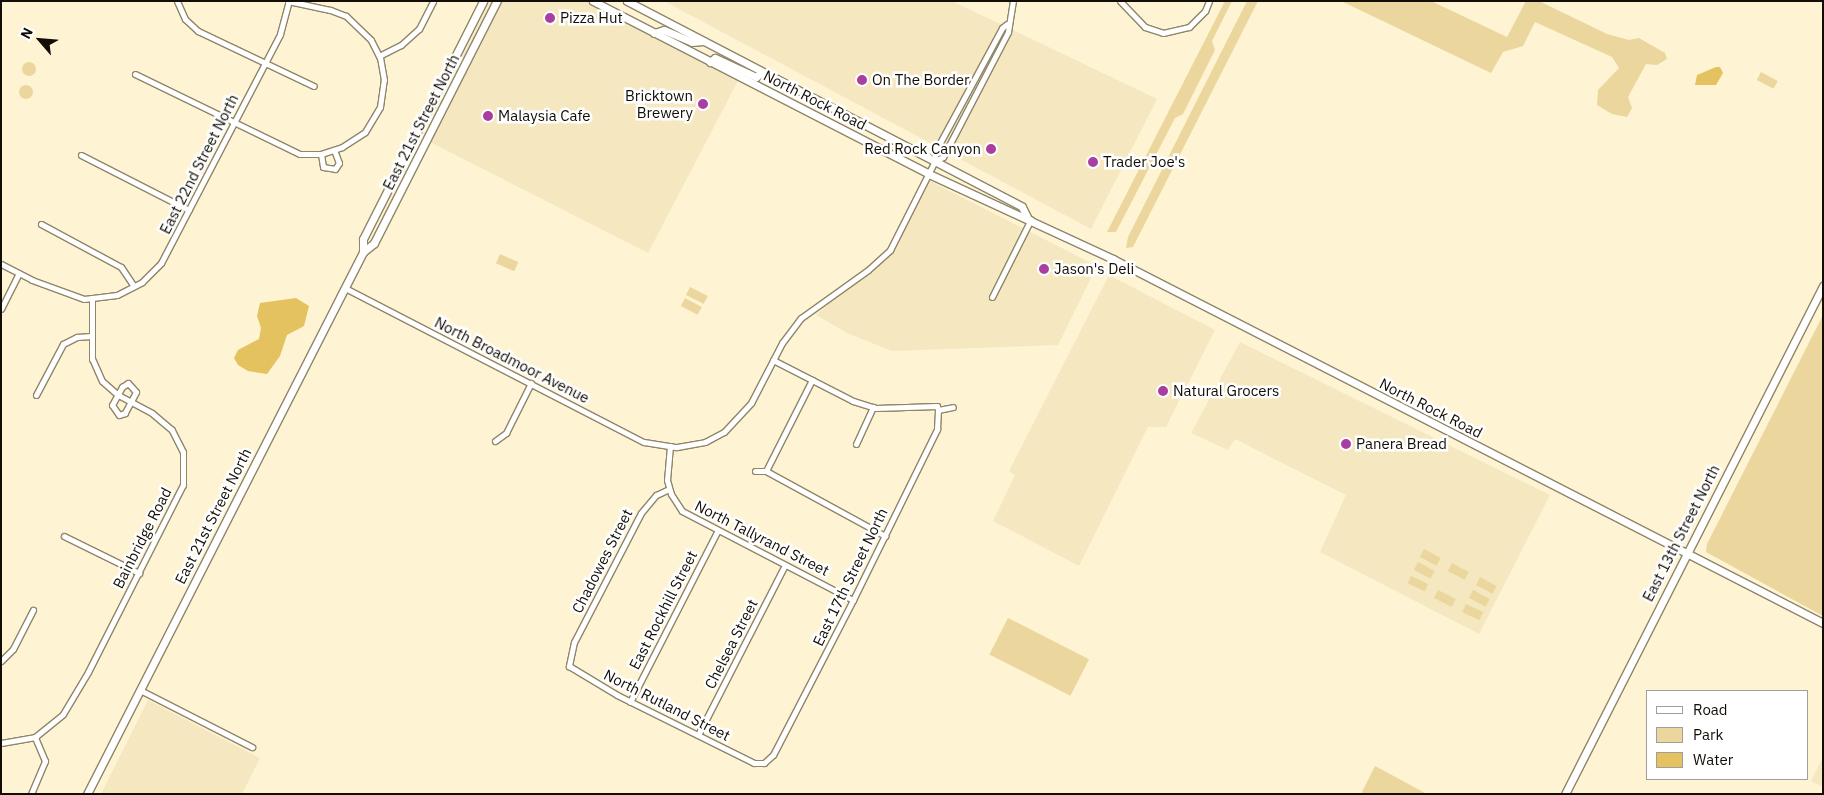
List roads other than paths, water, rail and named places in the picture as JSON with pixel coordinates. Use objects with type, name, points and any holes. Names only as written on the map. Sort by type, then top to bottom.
[{"type":"main road","name":"East 21st Street North","points":[[363,252],[363,239],[483,1]]},
{"type":"main road","name":"East 21st Street North","points":[[87,794],[363,252],[374,243],[497,1]]},
{"type":"main road","name":"North Rock Road","points":[[593,1],[929,174],[1016,216],[1029,218],[1686,555],[1823,623]]},
{"type":"main road","name":"North Rock Road","points":[[627,1],[1022,207],[1029,218]]},
{"type":"main road","points":[[654,33],[664,30],[692,42],[704,41]]},
{"type":"main road","points":[[710,62],[715,58],[756,77],[762,72]]},
{"type":"main road","name":"East 13th Street North","points":[[1565,794],[1823,286]]},
{"type":"street","points":[[177,1],[185,19],[198,31],[264,65],[314,86]]},
{"type":"street","points":[[135,74],[233,124],[300,154],[321,154],[334,150],[365,132],[376,114],[384,80],[379,56],[371,40],[346,16],[330,10],[288,1]]},
{"type":"street","name":"East 22nd Street North","points":[[1,264],[84,299],[117,295],[134,286],[162,264],[280,34],[288,1]]},
{"type":"street","points":[[379,56],[401,45],[419,29],[433,1]]},
{"type":"street","points":[[935,161],[943,157],[1008,32],[1007,24],[1013,1]]},
{"type":"street","points":[[1120,1],[1145,27],[1163,33],[1189,27],[1205,11],[1208,1]]},
{"type":"street","points":[[669,489],[670,446],[705,442],[724,432],[751,403],[773,360],[800,318],[868,270],[890,250],[935,161],[935,152],[1002,28],[1007,24]]},
{"type":"street","points":[[321,154],[323,167],[335,169],[339,163],[334,150]]},
{"type":"street","points":[[81,155],[190,210]]},
{"type":"street","points":[[992,296],[1029,218]]},
{"type":"street","points":[[41,224],[121,267],[134,286]]},
{"type":"street","points":[[1,309],[20,273]]},
{"type":"street","name":"North Broadmoor Avenue","points":[[345,288],[644,442],[670,446]]},
{"type":"street","name":"Bainbridge Road","points":[[1,743],[35,737],[63,714],[76,695],[182,485],[183,452],[172,430],[152,413],[118,395],[102,381],[92,359],[92,298]]},
{"type":"street","points":[[36,395],[64,344],[77,337],[91,336]]},
{"type":"street","points":[[773,360],[812,380],[873,407],[937,406],[938,410],[953,407]]},
{"type":"street","points":[[766,471],[812,380]]},
{"type":"street","points":[[125,384],[133,386],[136,392],[125,413],[119,415],[112,410],[118,395],[125,384]]},
{"type":"street","points":[[495,441],[506,433],[531,384]]},
{"type":"street","points":[[856,444],[873,407]]},
{"type":"street","name":"East 17th Street North","points":[[764,762],[773,755],[938,429],[938,410]]},
{"type":"street","points":[[754,471],[766,471],[885,536]]},
{"type":"street","name":"North Tallyrand Street","points":[[669,489],[682,511],[853,600]]},
{"type":"street","name":"Chadowes Street","points":[[569,657],[646,504],[669,489]]},
{"type":"street","name":"East Rockhill Street","points":[[630,702],[718,530]]},
{"type":"street","points":[[64,536],[139,572]]},
{"type":"street","name":"Chelsea Street","points":[[698,735],[785,565]]},
{"type":"street","points":[[1,661],[13,649],[33,610]]},
{"type":"street","name":"North Rutland Street","points":[[569,657],[569,666],[630,702],[754,763],[764,762]]},
{"type":"street","points":[[140,690],[252,747]]},
{"type":"street","points":[[32,794],[45,761],[35,737]]},
{"type":"water","points":[[1720,67],[1723,73],[1716,85],[1695,85],[1697,75]]},
{"type":"water","points":[[296,298],[309,306],[304,326],[287,335],[280,356],[267,374],[248,371],[238,365],[234,358],[238,350],[259,339],[261,328],[257,316],[260,303]]},
{"type":"place","name":"Pizza Hut","points":[[550,18]]},
{"type":"place","name":"On The Border","points":[[862,80]]},
{"type":"place","name":"Bricktown Brewery","points":[[703,104]]},
{"type":"place","name":"Malaysia Cafe","points":[[488,116]]},
{"type":"place","name":"Red Rock Canyon","points":[[991,149]]},
{"type":"place","name":"Trader Joe's","points":[[1093,162]]},
{"type":"place","name":"Jason's Deli","points":[[1044,269]]},
{"type":"place","name":"Natural Grocers","points":[[1163,391]]},
{"type":"place","name":"Panera Bread","points":[[1346,444]]}]
